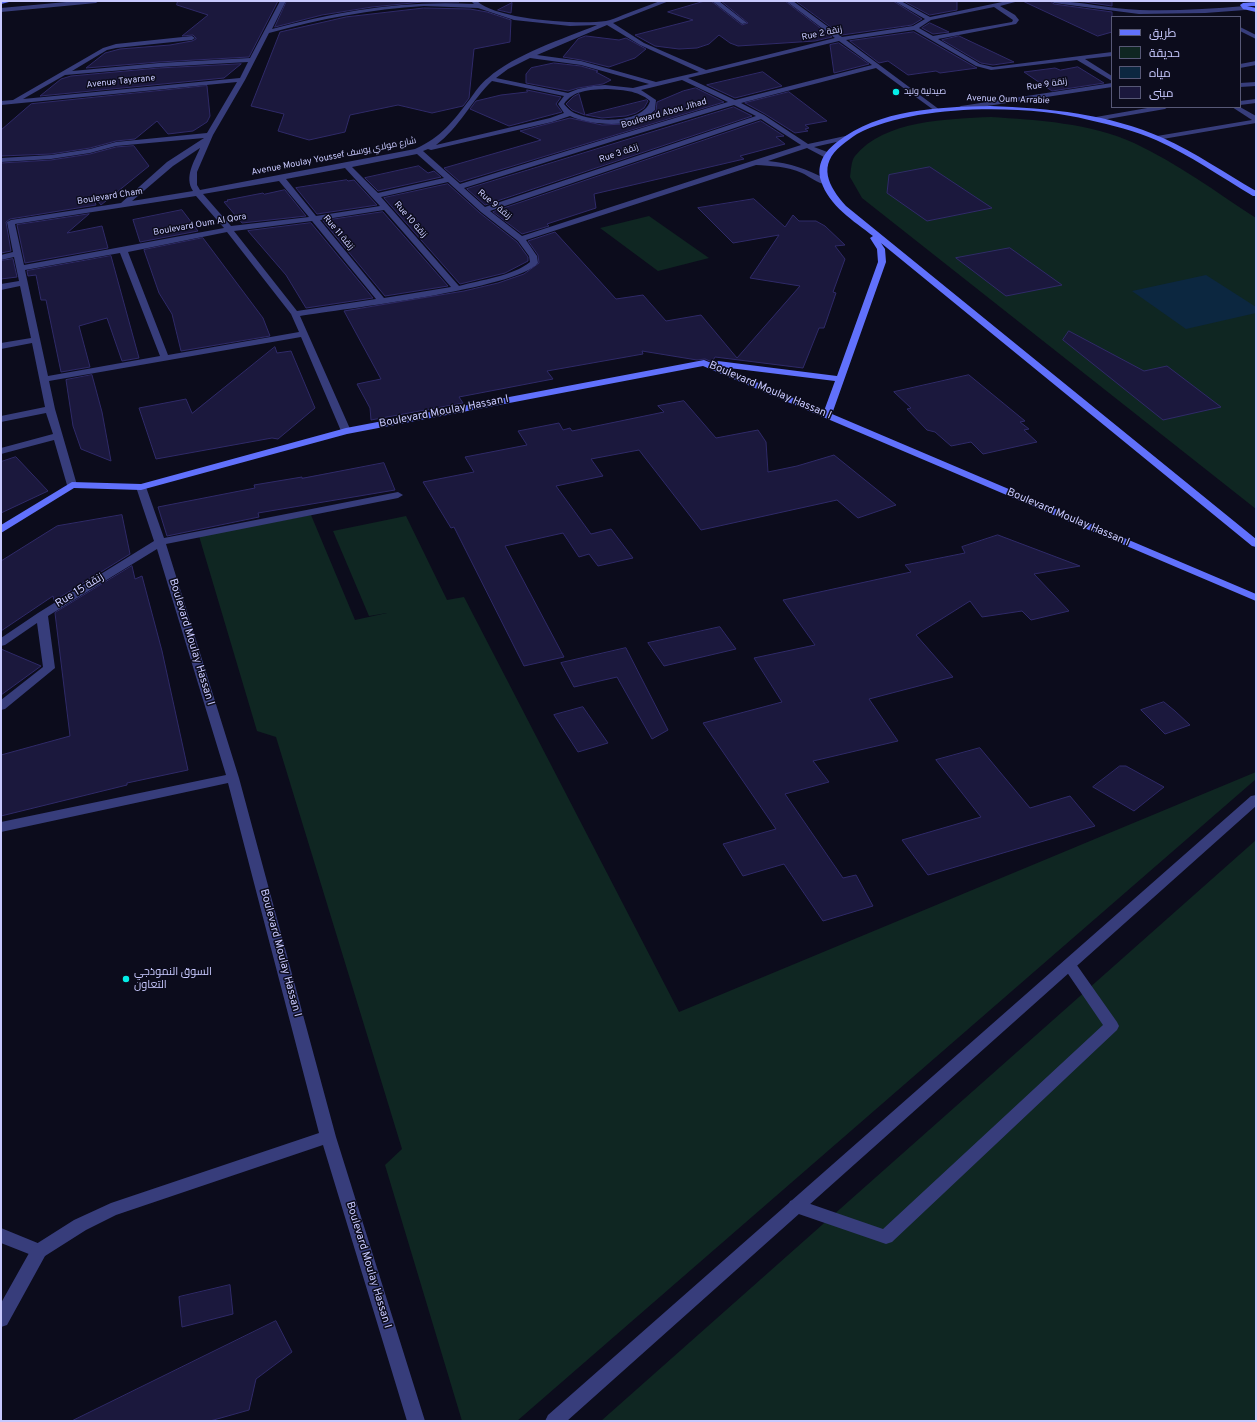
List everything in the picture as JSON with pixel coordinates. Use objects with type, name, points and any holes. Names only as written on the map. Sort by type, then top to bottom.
[{"type":"street","points":[[1,2],[10,1]]},
{"type":"street","points":[[1,10],[96,1]]},
{"type":"street","points":[[283,1],[242,80],[208,138],[193,172],[193,185],[295,314],[346,431]]},
{"type":"street","points":[[267,32],[359,8],[425,1],[477,3],[514,18],[547,23],[608,23],[642,44],[703,71]]},
{"type":"street","name":"Avenue Moulay Youssef شارع مولاي يوسف","points":[[198,193],[346,166],[418,151],[436,141],[449,131],[458,121],[475,95],[490,79],[501,71],[530,56],[608,23],[666,1]]},
{"type":"street","points":[[716,1],[744,22]]},
{"type":"street","points":[[789,1],[935,111]]},
{"type":"street","points":[[897,1],[929,20]]},
{"type":"street","name":"Rue 2 زنقة","points":[[632,90],[653,83],[839,39],[915,28],[929,20],[1016,1]]},
{"type":"street","points":[[1054,1],[1139,12],[1205,11],[1246,4],[1256,4]]},
{"type":"street","points":[[1246,4],[1256,10]]},
{"type":"street","points":[[932,38],[1014,23],[1016,20],[1013,16],[996,6]]},
{"type":"street","points":[[1205,11],[1215,16]]},
{"type":"street","points":[[915,28],[978,65],[992,69],[1111,54]]},
{"type":"street","points":[[1241,30],[1254,36]]},
{"type":"street","points":[[1241,37],[1254,36]]},
{"type":"street","points":[[11,102],[105,49],[116,46],[192,38]]},
{"type":"street","points":[[530,56],[581,63],[653,83]]},
{"type":"street","points":[[1078,58],[1111,78]]},
{"type":"street","points":[[62,74],[159,65],[252,60]]},
{"type":"street","points":[[1241,66],[1256,63]]},
{"type":"street","name":"Boulevard Abou Jihad","points":[[459,187],[653,126],[734,104],[795,85],[876,66]]},
{"type":"street","points":[[681,77],[734,104],[762,116],[807,146],[827,156],[823,170],[824,182]]},
{"type":"street","points":[[490,79],[569,94]]},
{"type":"street","name":"Avenue Tayarane","points":[[1,103],[242,80]]},
{"type":"street","points":[[1241,85],[1256,84]]},
{"type":"street","name":"Rue 9 زنقة","points":[[961,108],[1111,85]]},
{"type":"street","points":[[592,88],[619,88],[632,90],[650,96],[654,101],[655,106],[652,111],[636,118],[622,121],[592,121],[568,114],[562,109],[561,104],[563,99],[569,94],[592,88]]},
{"type":"street","points":[[1241,103],[1256,101]]},
{"type":"street","name":"Avenue Oum Arrabie","points":[[827,156],[834,147],[847,137],[864,128],[884,121],[935,111],[961,108],[1023,109],[1054,112],[1096,119],[1157,138],[1187,153],[1256,194]]},
{"type":"street","points":[[1096,119],[1159,108]]},
{"type":"street","points":[[1237,108],[1256,120]]},
{"type":"street","points":[[418,151],[552,120],[568,114]]},
{"type":"street","name":"Rue 3 زنقة","points":[[484,210],[762,116]]},
{"type":"street","points":[[636,118],[653,126]]},
{"type":"street","points":[[1157,138],[1256,120]]},
{"type":"street","points":[[521,239],[807,146],[847,137]]},
{"type":"street","points":[[1,160],[51,157],[90,151],[116,144],[208,138]]},
{"type":"street","points":[[122,206],[170,164],[208,138]]},
{"type":"street","name":"Rue 9 زنقة","points":[[418,151],[484,210],[521,239],[533,256],[534,263],[528,268],[514,274],[457,289]]},
{"type":"street","points":[[755,163],[795,166],[824,182],[835,200],[867,228],[1256,544]]},
{"type":"street","name":"Rue 10 زنقة","points":[[346,166],[386,207],[457,289]]},
{"type":"street","name":"Rue 11 زنقة","points":[[281,178],[313,219],[381,300]]},
{"type":"street","points":[[376,196],[449,179]]},
{"type":"street","name":"Boulevard Cham","points":[[1,224],[198,193]]},
{"type":"street","name":"Boulevard Oum Al Qora","points":[[20,268],[229,229],[313,219],[386,207]]},
{"type":"street","points":[[1,530],[72,485],[50,409],[45,379],[34,340],[11,222]]},
{"type":"street","points":[[827,416],[882,262],[881,249],[867,228]]},
{"type":"street","points":[[123,250],[165,358]]},
{"type":"street","points":[[1,258],[16,253]]},
{"type":"street","points":[[1,287],[23,283]]},
{"type":"street","points":[[295,314],[457,289]]},
{"type":"street","points":[[45,379],[305,334]]},
{"type":"street","points":[[1,346],[34,340]]},
{"type":"street","points":[[704,363],[840,379]]},
{"type":"street","name":"Boulevard Moulay Hassan I","points":[[72,485],[141,487],[346,431],[704,363],[1256,598]]},
{"type":"street","points":[[1,418],[50,409]]},
{"type":"street","points":[[1,451],[58,436]]},
{"type":"street","name":"Boulevard Moulay Hassan I","points":[[141,487],[160,542],[233,778],[328,1137],[416,1421]]},
{"type":"street","points":[[160,542],[398,494]]},
{"type":"street","name":"Rue 15 زنقة","points":[[1,643],[42,615],[160,542]]},
{"type":"street","points":[[1,706],[49,668],[42,615]]},
{"type":"street","points":[[1,827],[233,778]]},
{"type":"street","points":[[554,1421],[1256,799]]},
{"type":"street","points":[[796,1206],[886,1237],[1112,1026],[1069,965]]},
{"type":"street","points":[[1,1320],[39,1251],[80,1225],[111,1210],[328,1137]]},
{"type":"street","points":[[1,1235],[39,1251]]},
{"type":"green space","points":[[991,117],[1064,124],[1117,136],[1166,160],[1256,218],[1256,509],[862,198],[850,177],[852,163],[855,156],[867,144],[882,135],[899,128],[918,124],[956,119]]},
{"type":"green space","points":[[649,216],[709,258],[658,271],[600,228]]},
{"type":"green space","points":[[311,515],[355,620],[387,613],[369,616],[333,531],[406,516],[447,600],[464,597],[679,1012],[1256,772],[1256,779],[517,1421],[462,1421],[385,1165],[402,1149],[276,737],[257,731],[199,536]]},
{"type":"green space","points":[[1256,840],[1256,1421],[601,1421]]},
{"type":"water","points":[[1206,275],[1256,307],[1256,313],[1186,329],[1132,291]]},
{"type":"building","points":[[178,1],[278,1],[249,57],[86,68],[105,53],[120,49],[170,45],[196,39],[193,35],[182,36],[208,15],[177,5]]},
{"type":"building","points":[[287,1],[459,2],[422,2],[372,7],[322,15],[275,27]]},
{"type":"building","points":[[705,1],[711,1],[742,25],[748,23],[721,1],[785,1],[832,37],[815,41],[738,46],[730,43],[719,35],[709,44],[697,48],[679,49],[655,46],[635,35],[693,20],[668,12]]},
{"type":"building","points":[[796,1],[893,1],[922,19],[912,25],[842,35]]},
{"type":"building","points":[[904,1],[957,1],[957,10],[930,15]]},
{"type":"building","points":[[1023,1],[1050,1],[1054,4],[1112,12],[1111,32],[1098,36]]},
{"type":"building","points":[[1075,1],[1112,1],[1112,6],[1085,2]]},
{"type":"building","points":[[512,3],[511,13],[498,10]]},
{"type":"building","points":[[424,8],[470,9],[487,12],[511,20],[510,42],[474,49],[469,98],[463,106],[432,113],[398,105],[350,115],[345,132],[309,140],[278,131],[284,114],[251,106],[280,32],[346,17]]},
{"type":"building","points":[[930,23],[949,32],[933,34],[922,28]]},
{"type":"building","points":[[914,32],[977,68],[940,73],[936,71],[908,75],[888,61],[879,63],[850,41]]},
{"type":"building","points":[[586,36],[619,40],[626,38],[646,49],[635,58],[609,67],[563,57],[578,39]]},
{"type":"building","points":[[959,36],[1014,62],[993,65],[981,63],[942,40]]},
{"type":"building","points":[[839,43],[869,64],[834,73],[830,45]]},
{"type":"building","points":[[554,63],[581,66],[598,71],[596,72],[611,80],[603,84],[568,91],[526,83],[526,74],[531,68]]},
{"type":"building","points":[[241,64],[224,78],[40,96],[61,79],[71,76],[159,68]]},
{"type":"building","points":[[1078,67],[1104,83],[1052,91],[1024,72],[1055,68],[1060,70]]},
{"type":"building","points":[[763,72],[782,86],[735,98],[707,85]]},
{"type":"building","points":[[207,86],[210,116],[207,122],[193,131],[168,134],[157,121],[135,139],[116,141],[90,148],[51,154],[1,156],[1,130],[31,104]]},
{"type":"building","points":[[696,88],[724,102],[460,182],[444,168],[541,140],[520,131],[570,118],[602,125],[638,122],[656,111],[657,102],[683,91]]},
{"type":"building","points":[[527,90],[561,97],[556,104],[562,112],[509,126],[470,109],[476,101],[501,95],[527,92]]},
{"type":"building","points":[[789,92],[827,121],[805,125],[809,128],[805,129],[808,131],[795,133],[745,103]]},
{"type":"building","points":[[579,94],[585,115],[572,110],[566,104],[573,97]]},
{"type":"building","points":[[648,101],[644,108],[636,113],[626,116],[602,118],[586,115]]},
{"type":"building","points":[[734,107],[752,116],[485,205],[467,189]]},
{"type":"building","points":[[761,121],[784,136],[776,137],[785,144],[740,156],[744,159],[594,194],[596,208],[547,224],[549,226],[522,234],[493,212]]},
{"type":"building","points":[[134,146],[149,166],[101,205],[93,195],[96,205],[10,219],[6,222],[11,251],[1,253],[1,163],[51,160],[90,154],[116,147]]},
{"type":"building","points":[[419,166],[428,173],[434,171],[441,177],[378,191],[365,178]]},
{"type":"building","points":[[930,167],[992,208],[927,221],[887,193],[889,175]]},
{"type":"building","points":[[354,180],[377,205],[317,214],[296,188]]},
{"type":"building","points":[[448,184],[480,213],[517,242],[528,257],[528,261],[505,273],[460,284],[384,198]]},
{"type":"building","points":[[285,190],[306,216],[242,223],[224,202],[228,201],[227,200]]},
{"type":"building","points":[[754,199],[785,227],[793,215],[799,221],[816,221],[825,226],[845,245],[835,246],[845,259],[833,292],[836,293],[824,328],[819,328],[803,368],[715,357],[712,362],[705,359],[697,360],[642,351],[643,354],[547,371],[553,379],[459,397],[463,403],[371,420],[370,408],[357,384],[381,379],[344,311],[464,291],[498,283],[524,274],[539,263],[538,255],[528,241],[555,232],[616,299],[643,295],[666,321],[701,315],[737,358],[800,286],[750,278],[779,235],[733,243],[698,208]]},
{"type":"building","points":[[182,210],[198,231],[140,242],[133,220]]},
{"type":"building","points":[[383,212],[448,286],[385,296],[323,221]]},
{"type":"building","points":[[89,214],[67,233],[102,226],[108,248],[25,263],[17,225]]},
{"type":"building","points":[[311,223],[373,298],[306,308],[286,275],[248,231]]},
{"type":"building","points":[[203,238],[263,318],[270,336],[181,351],[172,314],[159,293],[144,250]]},
{"type":"building","points":[[1010,248],[1062,285],[1006,296],[956,258]]},
{"type":"building","points":[[111,256],[139,358],[122,361],[107,318],[79,326],[90,367],[61,372],[46,300],[41,300],[36,275],[28,276],[27,271]]},
{"type":"building","points":[[13,259],[17,277],[1,279],[1,261]]},
{"type":"building","points":[[1069,331],[1144,371],[1167,366],[1221,407],[1163,420],[1063,340]]},
{"type":"building","points":[[275,347],[277,353],[291,351],[315,408],[278,439],[272,438],[156,459],[139,408],[186,399],[192,413]]},
{"type":"building","points":[[92,375],[102,412],[111,461],[81,449],[73,426],[66,380]]},
{"type":"building","points":[[969,375],[1025,421],[1020,422],[1029,429],[1024,430],[1037,442],[983,454],[971,442],[951,446],[935,432],[927,430],[907,409],[911,408],[894,392]]},
{"type":"building","points":[[684,401],[716,438],[758,430],[766,442],[768,472],[797,466],[834,455],[896,505],[858,518],[837,500],[701,530],[639,450],[591,459],[603,476],[556,486],[591,534],[611,529],[633,558],[598,566],[589,554],[579,557],[563,533],[505,546],[564,657],[524,666],[454,527],[451,528],[423,482],[474,472],[465,457],[527,445],[518,431],[559,423],[563,430],[570,428],[572,431],[664,412],[658,406]]},
{"type":"building","points":[[16,457],[48,491],[1,513],[1,462]]},
{"type":"building","points":[[384,463],[395,490],[258,513],[259,517],[167,536],[158,507],[255,488],[254,485]]},
{"type":"building","points":[[122,515],[130,554],[54,601],[53,596],[1,631],[1,561],[57,526]]},
{"type":"building","points":[[998,535],[1080,566],[1034,574],[1069,611],[1031,620],[1022,611],[982,617],[970,601],[916,635],[953,677],[869,699],[898,741],[813,761],[829,782],[785,794],[843,878],[856,875],[873,906],[823,921],[784,864],[743,876],[723,844],[776,829],[703,723],[782,702],[754,658],[815,645],[783,600],[911,572],[905,565],[965,553],[962,547]]},
{"type":"building","points":[[132,566],[135,579],[142,576],[162,651],[188,770],[127,783],[127,785],[1,816],[1,755],[70,736],[55,613]]},
{"type":"building","points":[[720,627],[736,649],[664,666],[648,643]]},
{"type":"building","points":[[626,648],[668,730],[652,739],[617,677],[574,687],[561,663]]},
{"type":"building","points":[[1,649],[41,666],[1,695]]},
{"type":"building","points":[[1164,702],[1190,725],[1165,734],[1141,710]]},
{"type":"building","points":[[583,707],[608,743],[578,752],[554,715]]},
{"type":"building","points":[[980,748],[1030,808],[1070,796],[1095,826],[928,875],[902,840],[981,817],[936,760]]},
{"type":"building","points":[[1120,766],[1126,766],[1164,787],[1134,811],[1093,787]]},
{"type":"building","points":[[230,1285],[233,1314],[182,1327],[179,1297]]},
{"type":"building","points":[[276,1321],[292,1352],[256,1379],[249,1410],[210,1421],[72,1421]]},
{"type":"place","name":"صيدلية وليد","points":[[896,92]]},
{"type":"place","name":"السوق النموذجي التعاون","points":[[126,979]]}]
